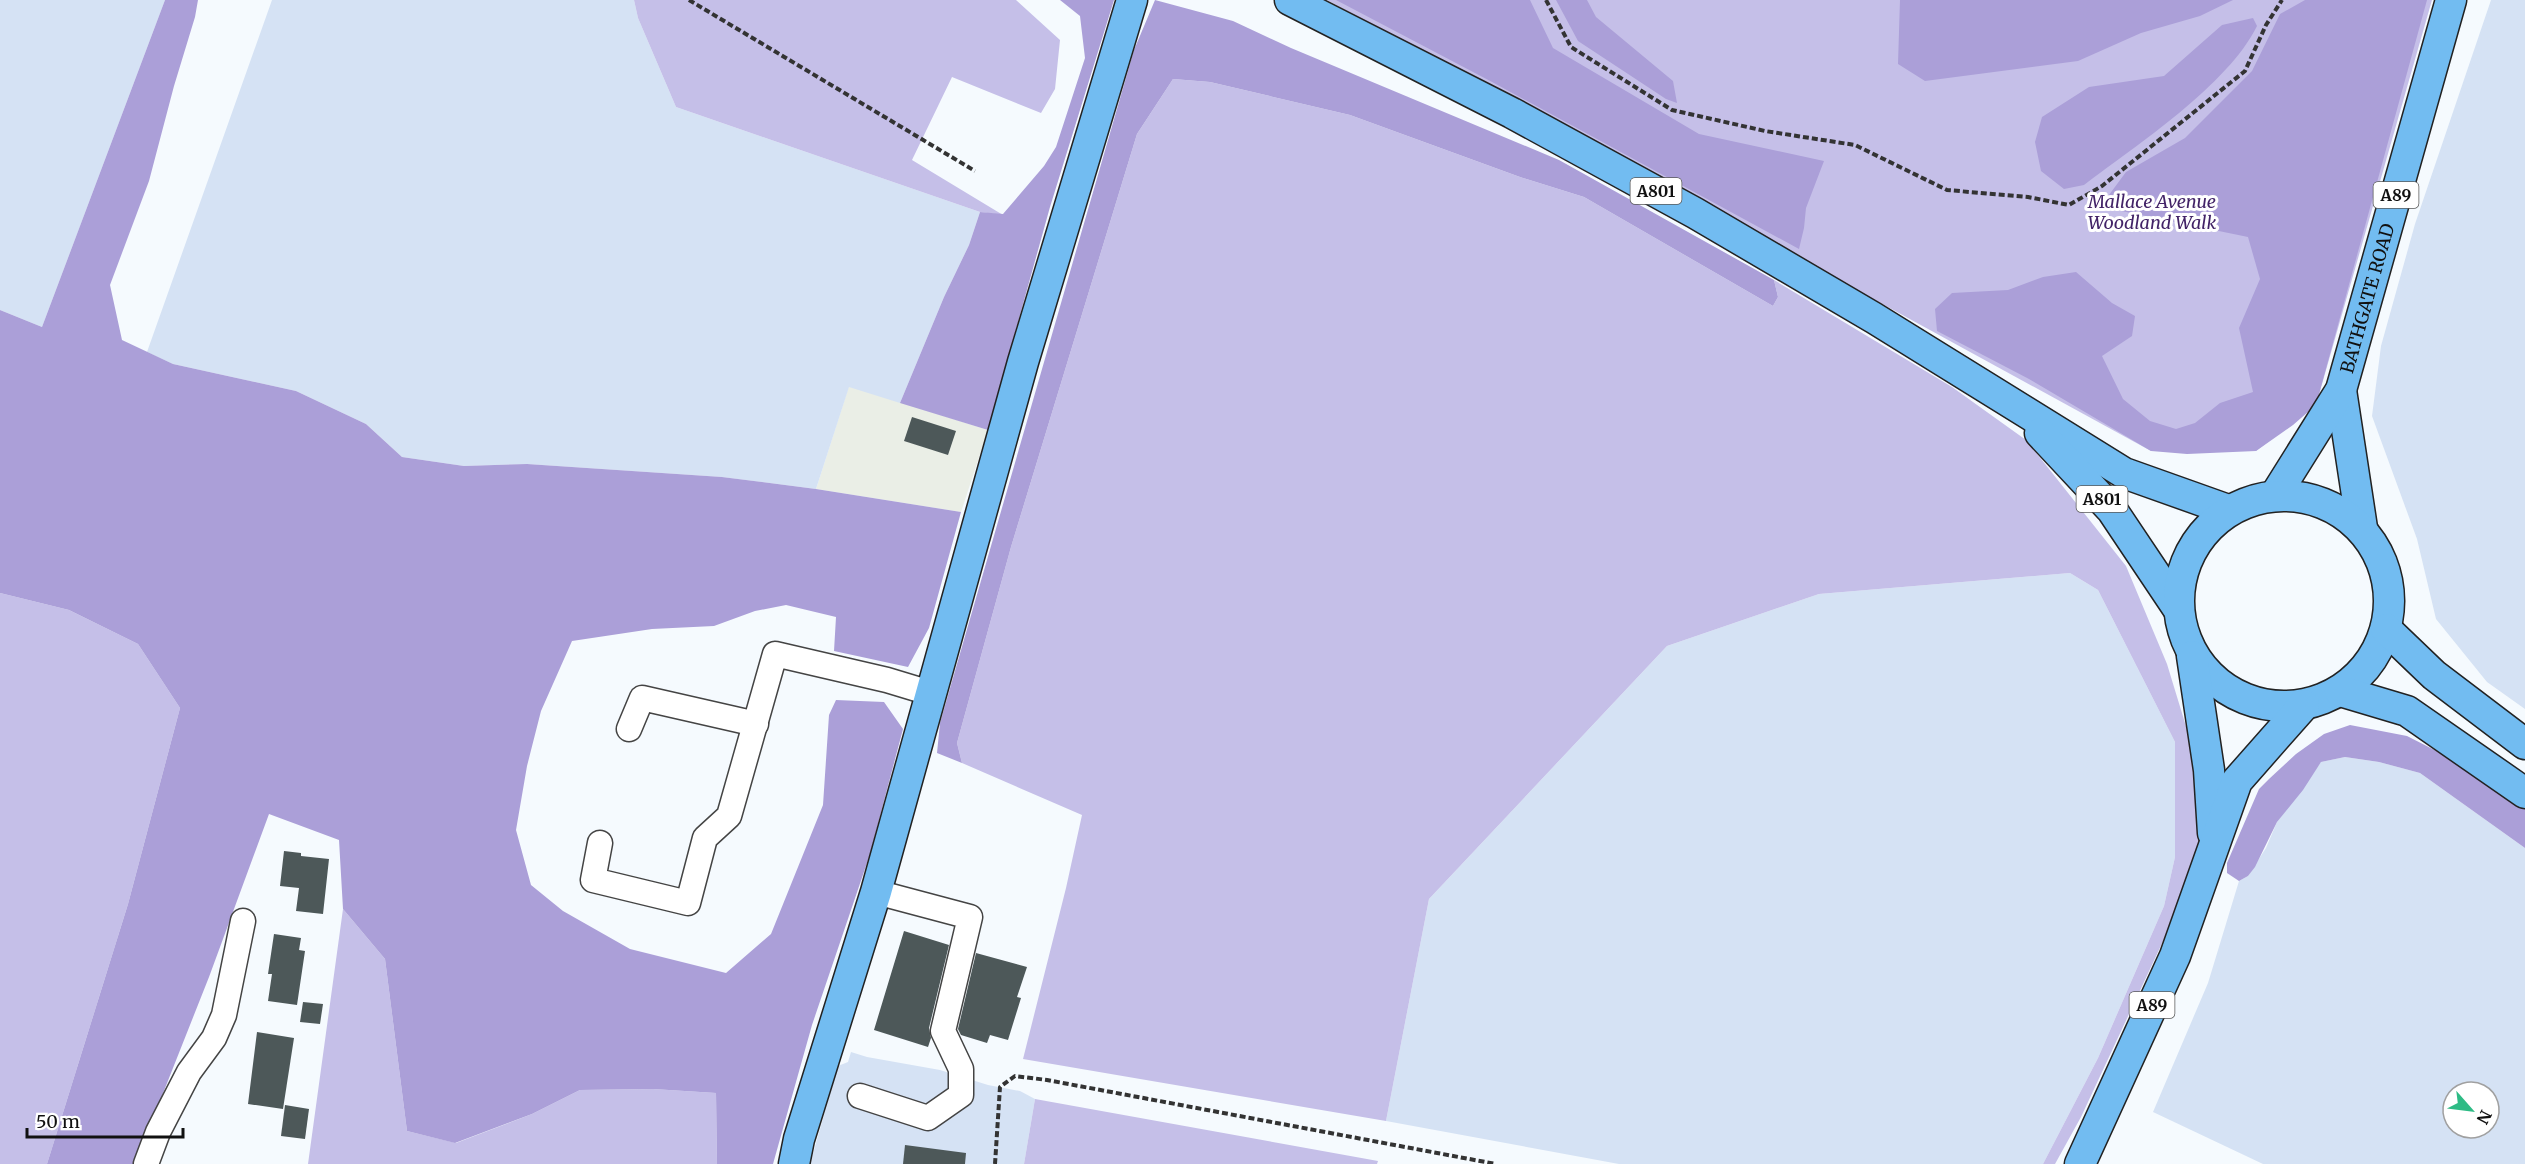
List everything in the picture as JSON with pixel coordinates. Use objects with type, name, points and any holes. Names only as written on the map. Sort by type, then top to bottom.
[{"type":"main road","points":[[794,1164],[799,1139],[876,892],[1020,373],[1131,0]]},
{"type":"main road","name":"A801","points":[[1290,0],[1512,113],[1695,213],[1874,318],[2124,473],[2228,510]]},
{"type":"main road","name":"BATHGATE ROAD","points":[[2276,494],[2341,390],[2451,0]]},
{"type":"main road","name":"BATHGATE ROAD","points":[[2341,390],[2362,528]]},
{"type":"main road","name":"A801","points":[[2012,403],[2112,510],[2178,607]]},
{"type":"main road","name":"A89","points":[[2192,656],[2207,675],[2237,697],[2267,706],[2304,705],[2340,691],[2370,663],[2386,629],[2390,586],[2378,551],[2362,528],[2347,514],[2313,498],[2276,494],[2228,510],[2190,550],[2182,571],[2178,607],[2192,656],[2209,770],[2214,842]]},
{"type":"main road","points":[[2386,629],[2434,675],[2525,744]]},
{"type":"main road","points":[[2340,691],[2407,711],[2525,793]]},
{"type":"main road","name":"A89","points":[[2080,1164],[2175,956],[2237,781],[2304,705]]},
{"type":"street","points":[[600,843],[593,880],[688,903],[705,838],[729,816],[775,654],[887,680],[930,693]]},
{"type":"street","points":[[629,729],[642,698],[756,724]]},
{"type":"street","points":[[860,1096],[928,1118],[961,1095],[961,1069],[943,1031],[970,917],[876,892]]},
{"type":"street","points":[[146,1164],[158,1132],[183,1082],[214,1038],[224,1016],[243,921]]},
{"type":"path","points":[[689,0],[975,171]]},
{"type":"path","points":[[1546,0],[1571,47],[1672,110],[1765,131],[1855,145],[1947,190],[2028,196],[2068,205],[2102,186],[2245,71],[2266,25],[2282,0]]},
{"type":"path","points":[[995,1164],[1000,1087],[1015,1076],[1058,1082],[1496,1164]]},
{"type":"shaded area","points":[[0,0],[165,0],[42,327],[0,310]]},
{"type":"shaded area","points":[[272,0],[634,0],[638,18],[676,107],[980,212],[969,245],[944,297],[900,403],[849,387],[816,489],[722,477],[527,464],[464,466],[402,457],[366,424],[296,391],[173,364],[147,352]]},
{"type":"shaded area","points":[[2491,0],[2525,0],[2525,709],[2487,682],[2436,619],[2417,539],[2372,416],[2381,346],[2415,224]]},
{"type":"shaded area","points":[[849,386],[988,430],[961,512],[816,489]]},
{"type":"shaded area","points":[[2070,573],[2098,590],[2175,742],[2175,857],[2164,906],[2098,1058],[2043,1164],[1619,1164],[1386,1121],[1429,899],[1667,646],[1819,594]]},
{"type":"shaded area","points":[[2345,757],[2379,762],[2420,773],[2525,848],[2525,1164],[2263,1164],[2153,1112],[2208,983],[2239,881],[2248,876],[2266,848],[2277,822],[2321,762]]},
{"type":"shaded area","points":[[851,1052],[940,1070],[988,1085],[1020,1091],[1035,1099],[1024,1164],[810,1164],[838,1066],[848,1062]]},
{"type":"green space","points":[[165,0],[198,0],[149,181],[110,285],[122,340],[173,364],[296,391],[366,424],[402,457],[464,466],[527,464],[722,477],[961,512],[929,628],[908,667],[834,651],[836,617],[786,605],[755,611],[714,626],[652,629],[572,641],[541,711],[527,766],[516,830],[531,885],[563,911],[630,949],[726,973],[771,934],[823,805],[829,715],[836,700],[884,702],[903,729],[870,854],[812,1025],[773,1164],[717,1164],[716,1093],[653,1089],[580,1090],[532,1114],[455,1143],[407,1131],[385,959],[343,909],[339,840],[269,814],[209,977],[135,1164],[47,1164],[128,904],[180,708],[138,644],[69,610],[0,593],[0,310],[42,327]]},
{"type":"green space","points":[[634,0],[1016,0],[1060,40],[1055,89],[1041,113],[952,77],[912,160],[1003,215],[980,212],[676,107],[638,18]]},
{"type":"green space","points":[[1060,0],[1114,0],[1050,207],[988,430],[900,403],[944,297],[969,245],[980,212],[1003,214],[1044,166],[1056,147],[1085,58],[1080,16]]},
{"type":"green space","points":[[1155,0],[1233,21],[1291,48],[1559,160],[1774,280],[1778,297],[1773,306],[1584,197],[1520,177],[1350,115],[1210,82],[1173,79],[1137,134],[1011,547],[957,743],[962,763],[937,753],[940,723],[1134,50]]},
{"type":"green space","name":"Mallace Avenue Woodland Walk","points":[[1327,0],[2432,0],[2316,405],[2256,451],[2151,451]]},
{"type":"green space","points":[[1336,0],[1530,0],[1553,48],[1699,134],[1824,161],[1806,208],[1799,249],[1494,83]]},
{"type":"green space","points":[[1556,0],[1587,0],[1596,17],[1673,81],[1677,103],[1666,99],[1578,41]]},
{"type":"green space","points":[[1900,0],[2233,0],[2200,16],[2141,33],[2078,61],[1925,81],[1898,64]]},
{"type":"green space","points":[[2305,0],[2427,0],[2316,405],[2293,425],[2256,451],[2187,454],[2151,451],[2029,379],[1937,331],[1935,309],[1952,293],[2008,290],[2043,277],[2076,272],[2112,303],[2135,316],[2132,336],[2102,356],[2123,399],[2150,421],[2176,429],[2195,423],[2220,403],[2253,392],[2239,328],[2260,279],[2248,237],[2107,208],[2106,199],[2126,172],[2185,138],[2252,71],[2280,14]]},
{"type":"green space","points":[[2253,18],[2257,26],[2243,48],[2203,92],[2180,113],[2084,185],[2064,189],[2041,171],[2035,142],[2042,117],[2089,87],[2164,76],[2222,25]]},
{"type":"green space","points":[[1173,79],[1210,82],[1350,115],[1520,177],[1584,197],[1773,306],[1778,297],[1774,280],[1952,387],[2026,440],[2126,566],[2167,664],[2199,769],[2203,831],[2185,894],[2081,1117],[2055,1164],[2043,1164],[2098,1058],[2164,906],[2175,857],[2175,742],[2098,590],[2070,573],[1819,594],[1667,646],[1429,899],[1386,1121],[1023,1059],[1082,815],[962,763],[957,743],[1011,547],[1137,134]]},
{"type":"green space","points":[[0,593],[69,610],[138,644],[180,708],[128,904],[47,1164],[0,1164]]},
{"type":"green space","points":[[2350,725],[2407,736],[2464,765],[2525,809],[2525,848],[2420,773],[2379,762],[2345,757],[2321,762],[2303,790],[2277,822],[2255,867],[2248,876],[2239,881],[2227,873],[2227,863],[2259,789],[2296,754],[2324,734]]},
{"type":"green space","points":[[343,909],[385,959],[407,1131],[456,1143],[532,1114],[580,1090],[653,1089],[716,1093],[717,1164],[308,1164]]},
{"type":"green space","points":[[1035,1099],[1378,1161],[1377,1164],[1024,1164]]},
{"type":"building","points":[[912,417],[956,431],[948,455],[904,441]]},
{"type":"building","points":[[284,851],[301,853],[301,856],[329,859],[323,914],[296,911],[299,888],[280,886]]},
{"type":"building","points":[[904,931],[949,945],[929,1028],[931,1038],[928,1047],[874,1030]]},
{"type":"building","points":[[274,934],[301,938],[299,950],[305,951],[297,1005],[268,1001],[272,974],[268,974]]},
{"type":"building","points":[[976,953],[1027,967],[1017,997],[1021,998],[1008,1040],[990,1035],[987,1043],[961,1035],[958,1029]]},
{"type":"building","points":[[303,1002],[323,1004],[320,1024],[300,1022]]},
{"type":"building","points":[[257,1032],[294,1038],[283,1109],[248,1104]]},
{"type":"building","points":[[285,1105],[309,1109],[305,1139],[281,1136]]},
{"type":"building","points":[[905,1145],[966,1153],[965,1164],[903,1164]]}]
